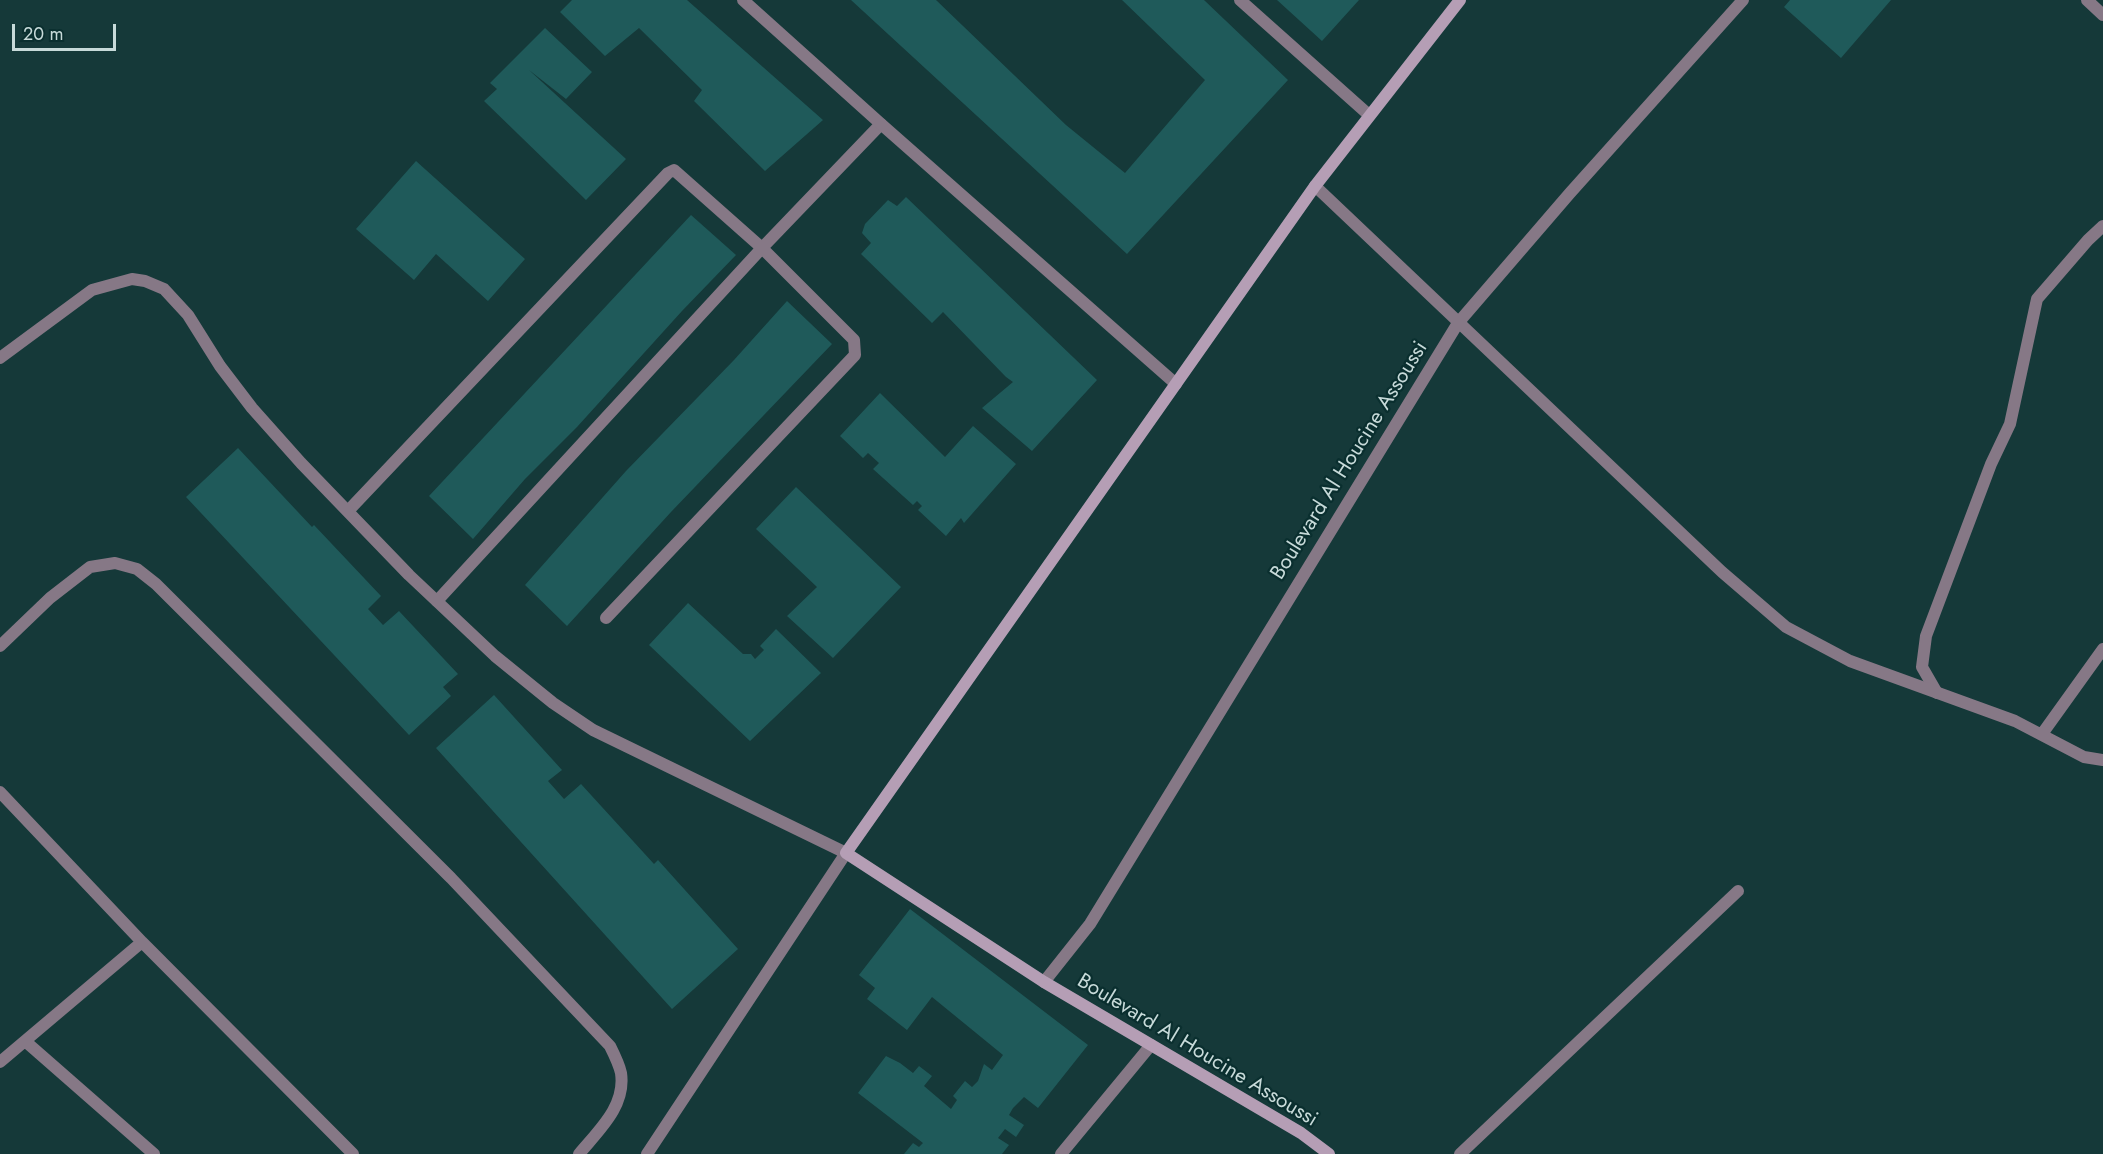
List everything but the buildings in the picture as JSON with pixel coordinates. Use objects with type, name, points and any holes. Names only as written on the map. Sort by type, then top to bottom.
[{"type":"street","points":[[1240,0],[1369,115]]},
{"type":"street","points":[[647,1154],[846,853],[1315,186],[1460,0]]},
{"type":"street","name":"Boulevard Al Houcine Assoussi","points":[[1044,982],[1090,924],[1458,323],[1570,193],[1743,0]]},
{"type":"street","points":[[2087,0],[2103,15]]},
{"type":"street","points":[[752,3],[881,124],[1176,384]]},
{"type":"street","points":[[437,601],[762,248],[881,124]]},
{"type":"street","points":[[348,511],[668,172],[674,171],[762,248],[854,340],[855,355],[606,618]]},
{"type":"street","points":[[1315,186],[1722,572],[1786,627],[1850,661],[2015,721],[2084,757],[2103,760]]},
{"type":"street","points":[[1937,693],[1922,668],[1926,636],[1990,464],[2010,424],[2037,299],[2103,226]]},
{"type":"street","points":[[0,358],[92,290],[132,279],[145,281],[164,289],[188,315],[220,366],[252,408],[301,463],[409,575],[495,656],[553,703],[593,730],[846,853]]},
{"type":"street","points":[[0,646],[50,598],[90,567],[115,563],[137,569],[156,584],[451,878],[610,1046],[621,1072],[621,1088],[615,1111],[579,1154]]},
{"type":"street","points":[[2042,734],[2103,649]]},
{"type":"street","points":[[0,792],[142,942],[353,1154]]},
{"type":"street","name":"Boulevard Al Houcine Assoussi","points":[[846,853],[1044,982],[1301,1132],[1329,1154]]},
{"type":"street","points":[[1460,1154],[1738,891]]},
{"type":"street","points":[[0,1062],[142,942]]},
{"type":"street","points":[[25,1041],[154,1154]]},
{"type":"street","points":[[1061,1154],[1151,1045]]}]
